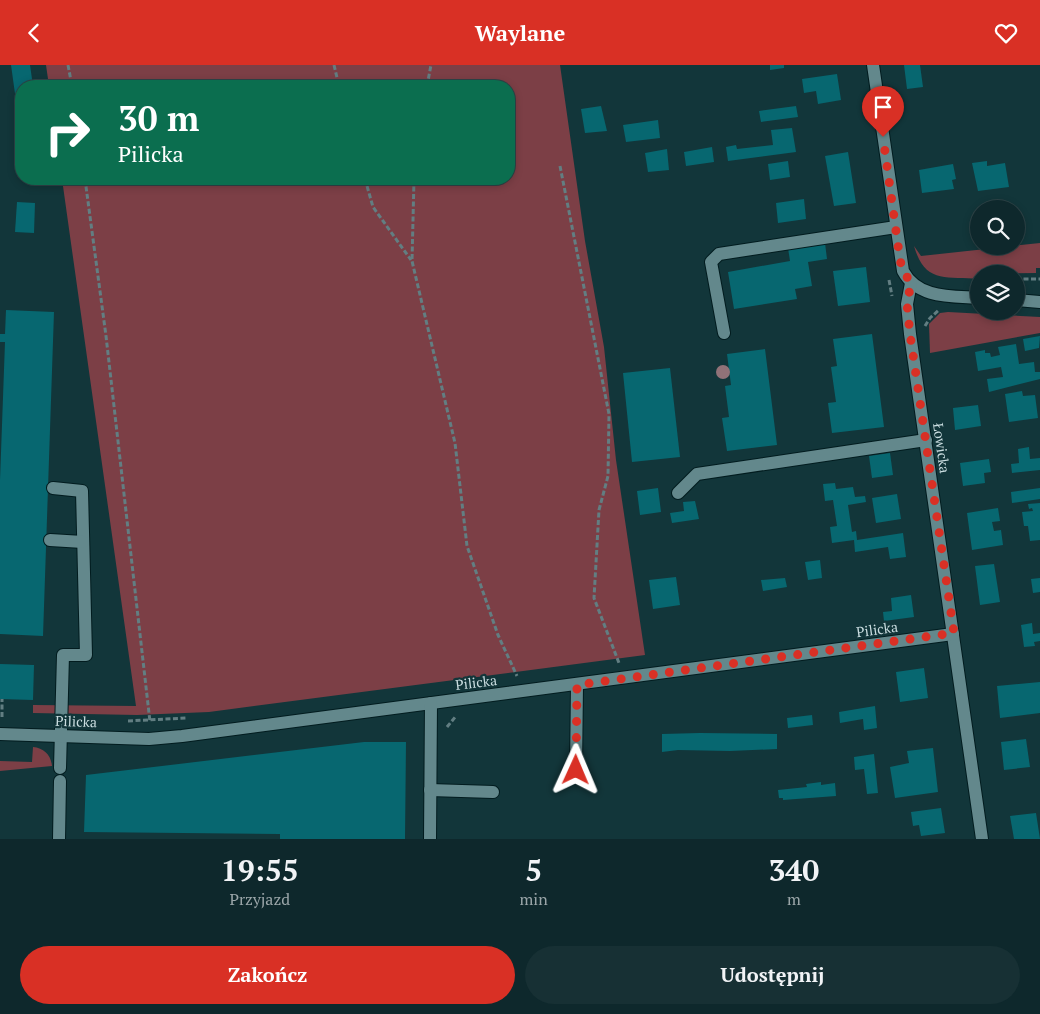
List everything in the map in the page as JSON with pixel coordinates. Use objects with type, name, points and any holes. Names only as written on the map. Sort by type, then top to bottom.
[{"type":"street","points":[[873,65],[903,271],[911,283],[925,292],[936,295],[970,297]]},
{"type":"street","points":[[724,333],[711,262],[719,254],[896,227]]},
{"type":"street","name":"Łowicka","points":[[911,283],[907,304],[982,839]]},
{"type":"street","points":[[1025,301],[1040,302]]},
{"type":"street","points":[[678,493],[697,473],[926,439]]},
{"type":"street","points":[[54,488],[82,491],[86,655],[63,655],[59,839]]},
{"type":"street","points":[[50,540],[83,542]]},
{"type":"street","name":"Pilicka","points":[[0,733],[149,739],[233,730],[577,685],[954,633]]},
{"type":"street","points":[[576,770],[577,685]]},
{"type":"street","points":[[430,839],[431,703]]},
{"type":"street","points":[[430,790],[493,792]]},
{"type":"path","points":[[68,65],[71,80]]},
{"type":"path","points":[[334,65],[338,80]]},
{"type":"path","points":[[428,80],[431,65]]},
{"type":"path","points":[[560,166],[609,414],[608,476],[599,510],[594,598],[624,678]]},
{"type":"path","points":[[85,185],[106,335],[150,721],[149,739]]},
{"type":"path","points":[[367,185],[373,207],[412,261]]},
{"type":"path","points":[[414,185],[412,261],[455,443],[468,546],[495,627],[517,676]]},
{"type":"path","points":[[1025,279],[1040,279]]},
{"type":"path","points":[[610,664],[627,661]]},
{"type":"path","points":[[508,677],[526,675]]},
{"type":"path","points":[[2,699],[1,717],[12,717]]},
{"type":"path","points":[[445,732],[450,723],[461,712]]},
{"type":"path","points":[[122,721],[190,718]]},
{"type":"shaded area","points":[[46,65],[560,65],[585,241],[604,347],[616,460],[645,655],[209,712],[137,715],[33,713],[33,705],[136,706],[63,185],[515,185],[515,80],[48,80]]},
{"type":"shaded area","points":[[1040,243],[1040,268],[1036,268],[1036,273],[1025,273],[1025,265],[970,265],[970,278],[938,276],[930,272],[924,267],[914,246],[921,256],[970,251],[970,255],[1025,255],[1025,245]]},
{"type":"shaded area","points":[[940,313],[970,313],[970,320],[1025,320],[1025,316],[1040,317],[1040,333],[930,353],[929,324]]},
{"type":"shaded area","points":[[33,747],[46,753],[52,766],[0,771],[0,761],[32,762]]},
{"type":"building","points":[[11,65],[30,65],[32,80],[15,80],[15,94]]},
{"type":"building","points":[[770,65],[784,65],[784,68],[770,70]]},
{"type":"building","points":[[904,65],[920,65],[923,87],[907,89]]},
{"type":"building","points":[[837,74],[841,100],[818,104],[816,91],[804,93],[802,79]]},
{"type":"building","points":[[601,106],[607,131],[585,133],[581,109]]},
{"type":"building","points":[[796,106],[798,117],[761,122],[759,111]]},
{"type":"building","points":[[658,120],[660,138],[626,142],[623,125]]},
{"type":"building","points":[[792,128],[796,152],[728,161],[726,147],[736,145],[737,149],[773,145],[771,130]]},
{"type":"building","points":[[712,147],[714,162],[686,166],[684,152]]},
{"type":"building","points":[[667,149],[669,170],[648,172],[645,153]]},
{"type":"building","points":[[848,152],[856,203],[834,206],[825,156]]},
{"type":"building","points":[[788,161],[790,177],[770,180],[768,164]]},
{"type":"building","points":[[987,161],[987,166],[1005,163],[1009,187],[978,191],[972,163]]},
{"type":"building","points":[[953,164],[956,179],[952,180],[954,189],[922,193],[919,170]]},
{"type":"building","points":[[804,199],[806,219],[778,223],[776,203]]},
{"type":"building","points":[[17,202],[35,203],[34,233],[15,232]]},
{"type":"building","points":[[825,243],[827,259],[808,262],[812,286],[795,289],[797,299],[734,309],[728,272],[790,261],[788,248]]},
{"type":"building","points":[[866,267],[870,302],[838,306],[833,271]]},
{"type":"building","points":[[6,310],[54,312],[43,636],[0,634],[0,480],[5,342],[0,342],[0,334],[5,334]]},
{"type":"building","points":[[872,334],[884,427],[832,433],[828,403],[836,402],[831,367],[837,366],[833,339]]},
{"type":"building","points":[[1040,336],[1039,348],[1025,351],[1023,339]]},
{"type":"building","points":[[1016,344],[1019,364],[1034,362],[1035,372],[1040,372],[1040,379],[989,392],[987,379],[1003,377],[1001,367],[978,371],[975,352],[985,350],[985,353],[990,353],[991,357],[1000,355],[998,347]]},
{"type":"building","points":[[765,349],[777,445],[727,451],[722,418],[729,417],[725,386],[731,385],[727,354]]},
{"type":"building","points":[[670,368],[680,457],[632,462],[623,373]]},
{"type":"building","points":[[1022,391],[1023,396],[1035,395],[1038,418],[1009,422],[1005,394]]},
{"type":"building","points":[[978,405],[981,426],[955,430],[953,408]]},
{"type":"building","points":[[1029,447],[1030,459],[1040,458],[1040,470],[1012,473],[1011,464],[1019,463],[1018,449]]},
{"type":"building","points":[[890,453],[893,475],[872,478],[869,456]]},
{"type":"building","points":[[989,459],[991,472],[984,473],[985,483],[963,486],[960,463]]},
{"type":"building","points":[[835,483],[836,489],[853,487],[855,497],[865,496],[866,502],[848,505],[852,532],[856,531],[857,540],[903,533],[906,557],[890,559],[888,547],[855,552],[854,540],[832,543],[830,527],[837,526],[833,500],[825,501],[823,484]]},
{"type":"building","points":[[658,488],[661,512],[640,515],[637,491]]},
{"type":"building","points":[[1040,488],[1040,499],[1012,503],[1011,492]]},
{"type":"building","points":[[897,494],[901,519],[876,523],[872,498]]},
{"type":"building","points":[[695,501],[699,519],[672,523],[670,513],[684,511],[683,502]]},
{"type":"building","points":[[1040,503],[1040,540],[1030,541],[1028,526],[1024,526],[1022,512],[1033,511],[1032,508],[1029,509],[1028,504]]},
{"type":"building","points":[[998,508],[1000,521],[992,522],[994,531],[1001,530],[1003,545],[972,550],[967,513]]},
{"type":"building","points":[[820,560],[822,578],[808,580],[805,562]]},
{"type":"building","points":[[994,564],[1000,602],[980,605],[975,566]]},
{"type":"building","points":[[676,577],[680,605],[653,609],[649,580]]},
{"type":"building","points":[[785,578],[787,587],[763,591],[761,580]]},
{"type":"building","points":[[1040,578],[1040,592],[1033,593],[1031,579]]},
{"type":"building","points":[[911,595],[914,617],[884,621],[883,612],[892,611],[891,598]]},
{"type":"building","points":[[1032,623],[1033,634],[1040,633],[1040,641],[1034,642],[1035,646],[1024,647],[1021,625]]},
{"type":"building","points":[[0,664],[34,665],[33,700],[0,699]]},
{"type":"building","points":[[924,668],[928,698],[900,702],[896,672]]},
{"type":"building","points":[[1040,682],[1040,713],[1000,718],[997,686]]},
{"type":"building","points":[[875,706],[877,728],[864,730],[863,719],[840,723],[839,712]]},
{"type":"building","points":[[812,715],[813,725],[788,728],[787,718]]},
{"type":"building","points":[[662,734],[777,734],[777,749],[730,751],[678,750],[662,752]]},
{"type":"building","points":[[1026,739],[1030,767],[1004,770],[1001,742]]},
{"type":"building","points":[[364,742],[406,742],[405,839],[280,839],[280,834],[84,832],[86,775]]},
{"type":"building","points":[[933,748],[938,792],[895,798],[890,767],[909,763],[907,751]]},
{"type":"building","points":[[874,754],[878,793],[867,794],[864,769],[855,770],[854,757]]},
{"type":"building","points":[[821,782],[821,785],[835,783],[836,796],[783,800],[783,798],[779,798],[778,790],[807,787],[806,784]]},
{"type":"building","points":[[941,808],[945,833],[921,836],[919,825],[913,826],[911,812]]},
{"type":"building","points":[[1036,813],[1040,839],[1014,839],[1010,816]]},
{"type":"route","points":[[576,770],[577,685],[954,633],[910,334],[907,298],[911,283],[903,271],[900,260],[883,137]]}]
